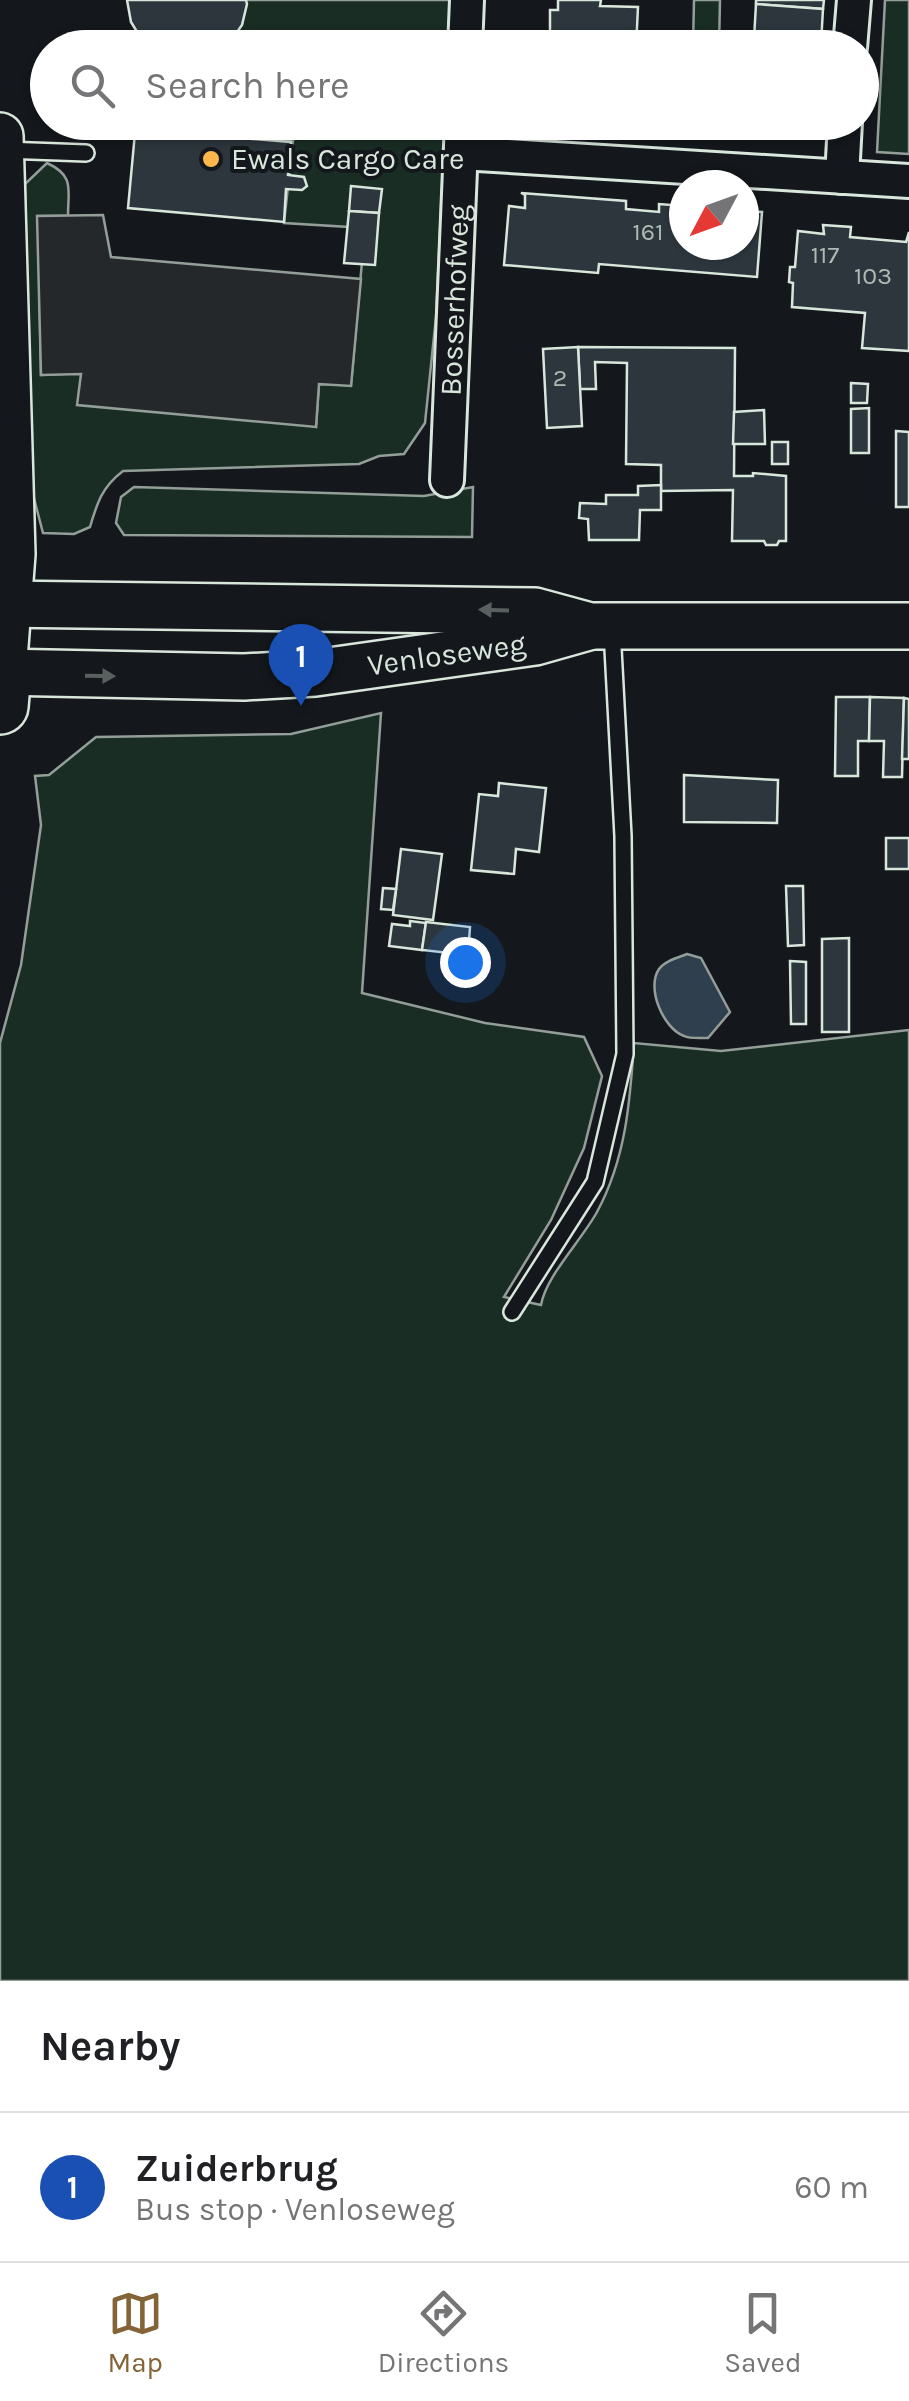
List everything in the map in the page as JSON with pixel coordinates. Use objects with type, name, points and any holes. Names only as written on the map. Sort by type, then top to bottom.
[{"type":"main road","points":[[1,145],[5,505],[12,554],[4,604],[1,683]]},
{"type":"main road","name":"Venloseweg","points":[[4,604],[535,612],[601,626],[909,626]]},
{"type":"main road","name":"Venloseweg","points":[[1,683],[315,673],[535,642],[601,626]]},
{"type":"street","points":[[466,30],[467,0]]},
{"type":"street","points":[[852,30],[854,0]]},
{"type":"street","name":"Bosserhofweg","points":[[446,480],[462,140]]},
{"type":"street","points":[[481,140],[909,182]]},
{"type":"street","points":[[842,178],[845,140]]},
{"type":"lane","points":[[1,145],[86,153]]},
{"type":"lane","points":[[512,1312],[595,1182],[626,1054],[623,836],[601,626]]},
{"type":"green space","points":[[243,0],[450,0],[449,30],[238,30],[242,23]]},
{"type":"green space","points":[[694,0],[720,0],[719,30],[693,30]]},
{"type":"green space","points":[[885,0],[909,0],[909,154],[877,152]]},
{"type":"green space","points":[[281,140],[444,140],[436,317],[425,423],[404,454],[379,456],[359,464],[123,471],[101,496],[90,527],[74,534],[43,533],[31,487],[25,184],[47,163],[62,173],[68,184],[68,216],[38,216],[41,375],[82,373],[316,427],[319,384],[351,385],[365,228],[284,223],[293,141]]},
{"type":"green space","points":[[134,487],[424,496],[473,487],[472,537],[124,535],[116,523],[121,497]]},
{"type":"green space","points":[[381,713],[362,993],[485,1023],[584,1037],[602,1076],[584,1148],[551,1220],[504,1297],[541,1305],[557,1270],[597,1212],[620,1150],[634,1043],[721,1051],[909,1030],[909,1981],[0,1981],[0,1043],[21,965],[41,825],[35,776],[49,775],[96,737],[291,734]]},
{"type":"shaded area","points":[[103,215],[111,257],[361,279],[351,386],[319,384],[316,427],[77,405],[81,374],[41,375],[37,216]]},
{"type":"water","points":[[687,954],[701,958],[730,1012],[708,1038],[689,1038],[676,1032],[663,1016],[656,996],[655,977],[659,969]]},
{"type":"building","points":[[127,0],[246,0],[247,4],[239,30],[136,30]]},
{"type":"building","points":[[558,0],[601,0],[600,6],[638,7],[637,30],[550,30],[550,10],[558,10]]},
{"type":"building","points":[[756,0],[824,0],[823,9],[756,4]]},
{"type":"building","points":[[756,4],[823,9],[822,30],[755,30]]},
{"type":"building","name":"Ewals Cargo Care","points":[[134,140],[291,142],[288,175],[304,177],[307,186],[302,190],[286,189],[284,222],[128,208]]},
{"type":"building","points":[[351,186],[382,189],[379,213],[349,211]]},
{"type":"building","points":[[521,193],[626,201],[626,209],[659,212],[659,204],[669,205],[669,260],[758,260],[757,277],[599,264],[598,273],[504,265],[509,206],[525,208],[525,195]]},
{"type":"building","points":[[349,211],[379,213],[375,265],[344,263]]},
{"type":"building","points":[[823,225],[851,227],[850,237],[906,242],[909,232],[909,351],[862,348],[865,313],[792,307],[790,267],[795,267],[798,231],[824,234]]},
{"type":"building","points":[[578,347],[735,348],[734,476],[786,476],[786,541],[766,545],[764,541],[732,541],[733,490],[661,491],[661,465],[626,464],[627,363],[595,362],[596,389],[580,389]]},
{"type":"building","points":[[578,347],[582,426],[547,428],[543,349]]},
{"type":"building","points":[[851,383],[868,384],[867,403],[851,403]]},
{"type":"building","points":[[869,408],[869,453],[851,453],[851,409]]},
{"type":"building","points":[[764,410],[765,444],[733,444],[734,412]]},
{"type":"building","points":[[896,431],[909,432],[909,507],[896,507]]},
{"type":"building","points":[[772,442],[788,442],[788,464],[772,464]]},
{"type":"building","points":[[661,485],[661,510],[640,510],[639,540],[589,540],[588,519],[579,518],[580,503],[606,504],[606,495],[638,495],[638,486]]},
{"type":"building","points":[[836,697],[870,697],[869,741],[858,741],[858,776],[835,776]]},
{"type":"building","points":[[870,697],[904,698],[902,777],[883,777],[884,741],[869,741]]},
{"type":"building","points":[[904,698],[909,699],[909,759],[902,759]]},
{"type":"building","points":[[684,775],[778,780],[777,823],[684,822]]},
{"type":"building","points":[[499,783],[546,788],[539,852],[516,849],[514,874],[471,870],[479,794],[498,796]]},
{"type":"building","points":[[886,838],[909,838],[909,869],[886,869]]},
{"type":"building","points":[[401,849],[442,854],[433,920],[393,915]]},
{"type":"building","points":[[786,886],[803,886],[804,945],[788,946]]},
{"type":"building","points":[[383,888],[396,889],[393,910],[381,909]]},
{"type":"building","points":[[410,921],[426,923],[422,950],[389,946],[392,924],[410,926]]},
{"type":"building","points":[[426,922],[470,927],[468,955],[422,950]]},
{"type":"building","points":[[849,938],[849,1032],[822,1032],[822,939]]},
{"type":"building","points":[[790,961],[806,962],[806,1024],[791,1024]]},
{"type":"place","name":"Ewals Cargo Care","points":[[211,159]]},
{"type":"place","name":"Zuiderbrug","points":[[301,706]]}]
